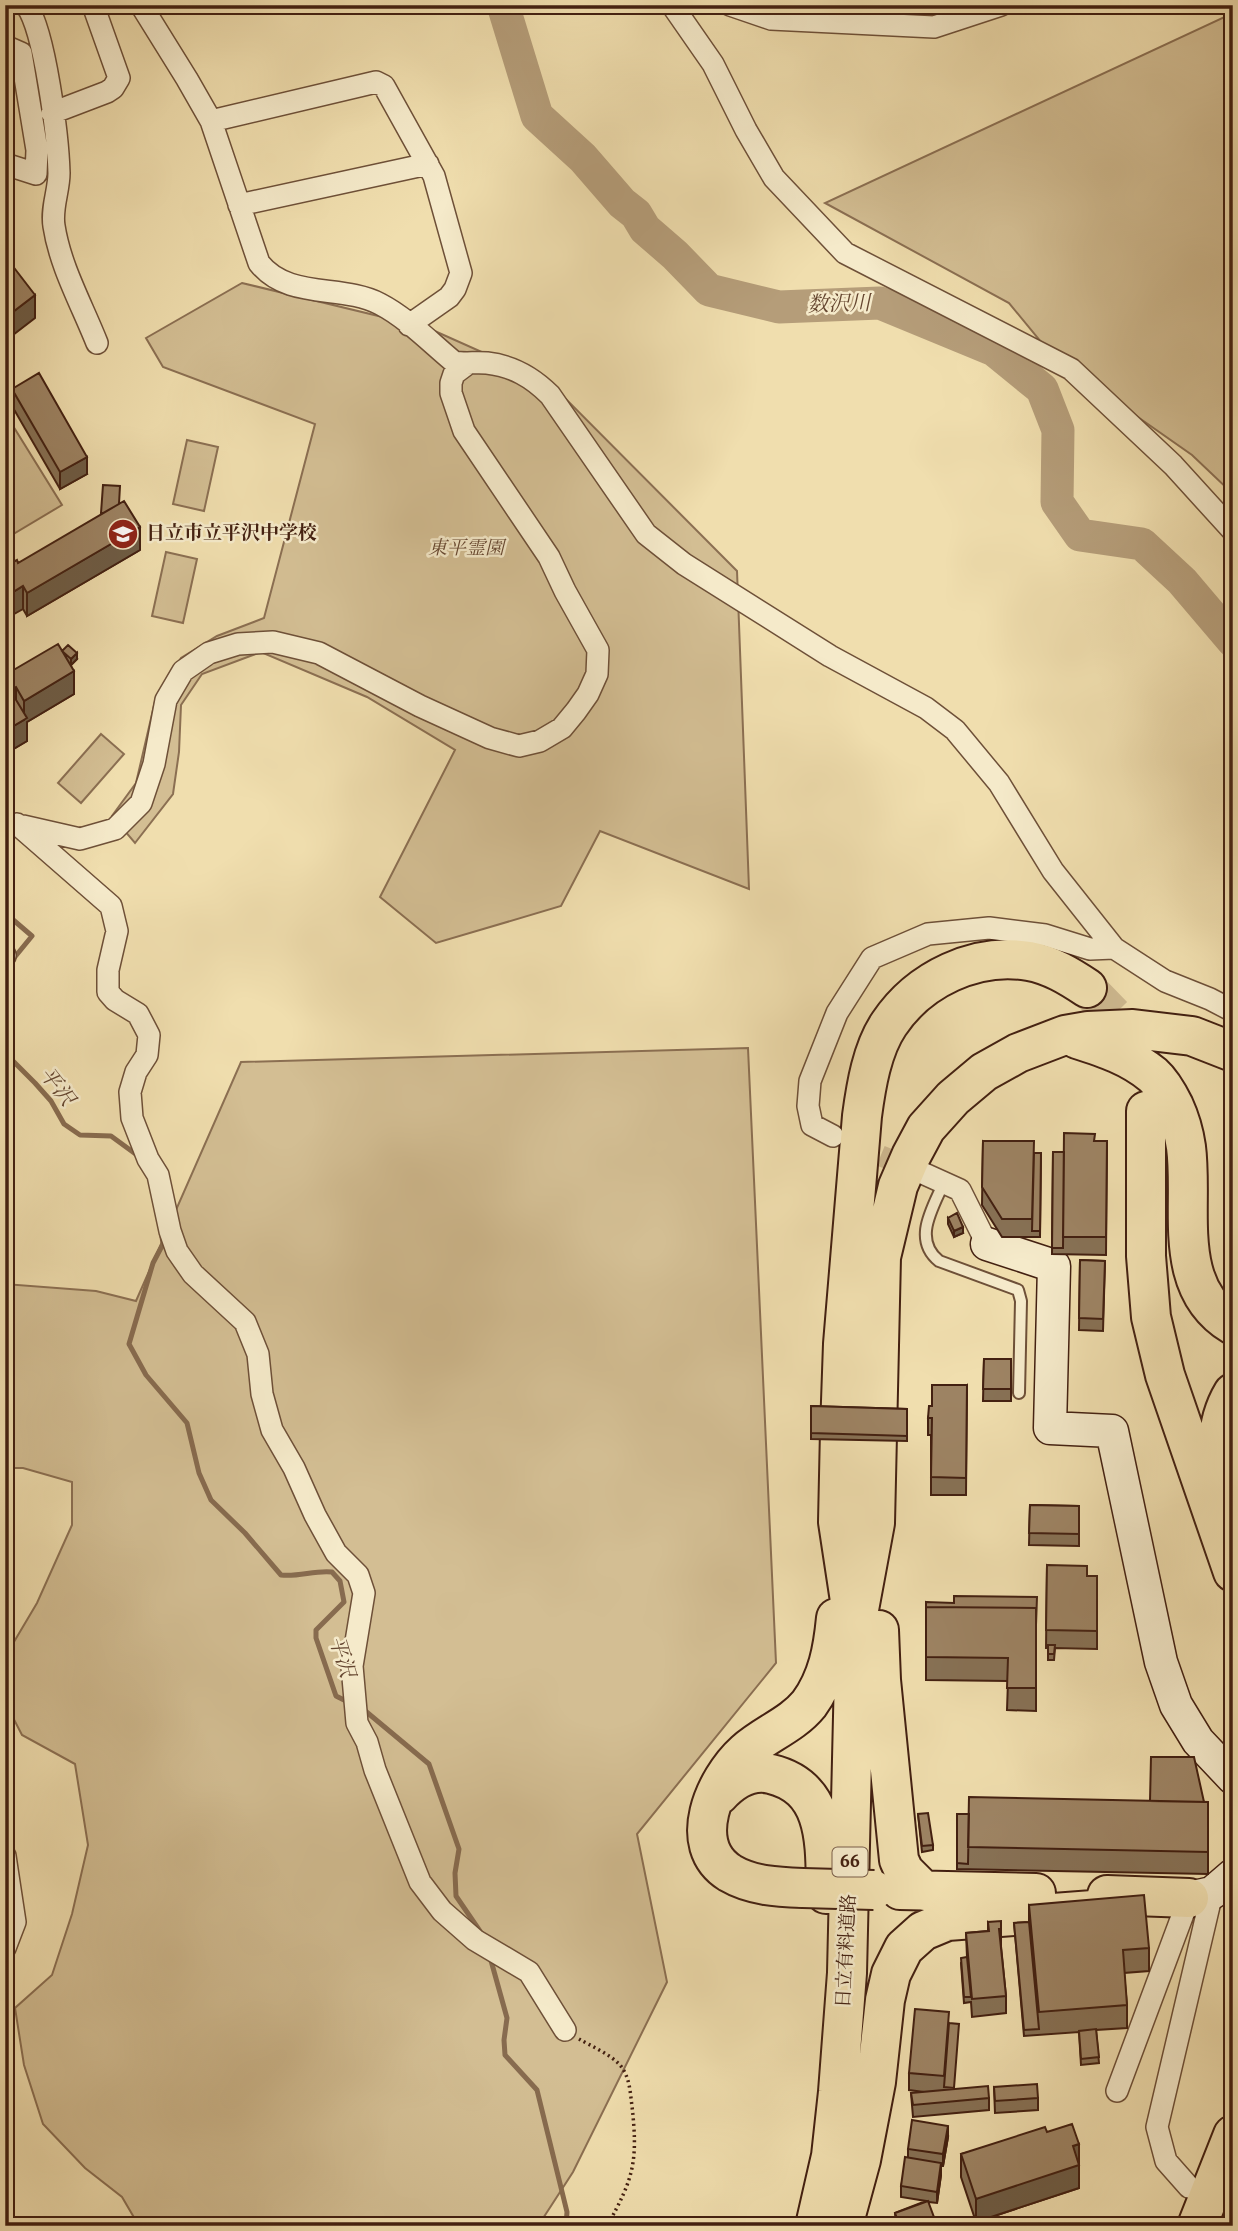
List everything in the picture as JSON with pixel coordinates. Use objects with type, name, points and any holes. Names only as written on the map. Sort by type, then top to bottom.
[{"type":"highway","points":[[924,1891],[904,1871],[900,1860],[881,1680],[857,1522],[843,1344],[855,1174],[866,1088],[888,1026],[914,995],[946,974],[974,964],[1006,960],[1029,961],[1066,974],[1087,988]]},
{"type":"highway","points":[[848,1300],[879,1178],[898,1136],[913,1111],[934,1087],[952,1069],[978,1050],[1025,1025],[1074,1012],[1100,1009],[1154,1010],[1185,1016],[1233,1034]]},
{"type":"highway","points":[[1211,1889],[1131,1896],[803,1888],[757,1883],[727,1871],[717,1862],[710,1850],[707,1822],[710,1808],[725,1778],[739,1759],[757,1743],[797,1716],[820,1686],[830,1660],[836,1617],[857,1522],[881,1256],[898,1186],[926,1128],[953,1098],[984,1073],[1018,1053],[1065,1035],[1133,1029],[1164,1032],[1192,1036],[1233,1052]]},
{"type":"highway","points":[[1164,1032],[1209,1053],[1233,1069]]},
{"type":"highway","points":[[1065,1035],[1127,1056],[1156,1077],[1170,1097],[1180,1121],[1186,1147],[1189,1256],[1198,1283],[1210,1305],[1233,1325]]},
{"type":"highway","points":[[1146,1111],[1146,1256],[1151,1317],[1165,1375],[1233,1572]]},
{"type":"highway","points":[[1233,1393],[1219,1424],[1218,1439],[1222,1498],[1233,1547]]},
{"type":"highway","name":"日立有料道路","points":[[815,2226],[831,2156],[848,1959],[857,1522]]},
{"type":"highway","points":[[710,1808],[726,1787],[737,1779],[765,1772],[782,1776],[797,1785],[809,1796],[816,1809],[824,1842],[831,2026],[838,2092]]},
{"type":"highway","points":[[843,2226],[861,2160],[871,2108],[891,1974],[904,1948],[923,1931],[947,1921],[1093,1910],[1131,1896]]},
{"type":"highway","points":[[1197,2226],[1233,2135]]},
{"type":"highway","points":[[1219,2226],[1233,2196]]},
{"type":"street","points":[[26,5],[39,34],[52,113],[59,176],[53,222],[57,246],[97,343]]},
{"type":"street","points":[[52,113],[107,92],[119,78],[93,5]]},
{"type":"street","points":[[141,5],[211,121],[259,263],[268,274],[290,285],[364,297],[389,309],[454,362],[466,365],[487,363],[533,378],[550,395],[646,534],[695,572],[830,656],[926,708],[955,730],[999,783],[1053,871],[1114,948],[1165,981],[1233,1011]]},
{"type":"street","points":[[672,5],[713,64],[774,178],[845,253],[1071,369],[1173,465],[1233,531]]},
{"type":"street","points":[[730,5],[771,19],[934,27],[1001,5]]},
{"type":"street","points":[[5,46],[20,53],[37,149],[36,174],[5,164]]},
{"type":"street","points":[[211,121],[376,82],[384,86],[434,176],[461,273],[449,297],[409,325]]},
{"type":"street","points":[[239,205],[428,164]]},
{"type":"street","points":[[11,821],[50,834],[80,839],[116,829],[141,803],[154,764],[166,700],[183,671],[209,653],[238,644],[273,642],[318,653],[420,706],[490,738],[519,746],[540,741],[562,728],[588,694],[597,674],[598,650],[549,557],[464,431],[451,393],[454,374],[466,365]]},
{"type":"street","points":[[11,821],[111,906],[117,931],[108,970],[108,992],[114,1000],[138,1014],[149,1035],[147,1055],[136,1072],[130,1092],[132,1118],[148,1159],[158,1175],[177,1251],[193,1273],[245,1322],[258,1354],[262,1394],[272,1430],[295,1468],[336,1553],[358,1575],[364,1593],[352,1667],[356,1723],[367,1742],[375,1770],[420,1882],[442,1911],[475,1940],[529,1972],[565,2030]]},
{"type":"street","points":[[833,1136],[812,1125],[808,1106],[810,1081],[837,1013],[872,958],[928,934],[989,928],[1045,935],[1090,949],[1114,948]]},
{"type":"street","points":[[918,1171],[960,1190],[987,1244],[1054,1266],[1050,1428],[1112,1431],[1161,1662],[1176,1705],[1198,1741],[1233,1778]]},
{"type":"street","points":[[5,1856],[15,1922],[5,1948]]},
{"type":"street","points":[[1118,2091],[1211,1889]]},
{"type":"street","points":[[1189,2187],[1166,2161],[1157,2127],[1211,1889]]},
{"type":"lane","points":[[944,1182],[924,1234],[926,1245],[930,1254],[939,1261],[1018,1290],[1021,1301],[1018,1393]]},
{"type":"path","points":[[565,2030],[619,2064],[628,2080],[636,2143],[633,2169],[625,2194],[607,2226]]},
{"type":"green space","points":[[1233,13],[1233,494],[1192,455],[1055,359],[1009,303],[825,203]]},
{"type":"green space","name":"東平霊園","points":[[242,283],[428,328],[549,382],[737,571],[749,889],[600,831],[561,906],[436,943],[380,897],[455,750],[367,697],[261,652],[202,674],[181,705],[179,752],[173,794],[135,843],[112,816],[136,783],[156,697],[181,658],[217,636],[264,618],[315,424],[163,367],[146,338]]},
{"type":"green space","points":[[5,413],[62,505],[5,539]]},
{"type":"green space","points":[[187,440],[218,447],[204,511],[173,504]]},
{"type":"green space","points":[[166,552],[197,559],[183,623],[152,616]]},
{"type":"green space","points":[[101,734],[124,754],[81,803],[58,783]]},
{"type":"green space","points":[[748,1048],[776,1663],[637,1834],[667,1982],[573,2172],[538,2226],[139,2226],[122,2197],[85,2168],[43,2124],[24,2065],[15,2008],[52,1975],[72,1914],[88,1845],[75,1764],[22,1735],[7,1706],[5,1657],[37,1603],[72,1525],[72,1482],[23,1468],[5,1468],[5,1284],[96,1291],[136,1301],[241,1062]]},
{"type":"building","points":[[5,256],[35,295],[5,318]]},
{"type":"building","points":[[5,320],[13,332],[5,337]]},
{"type":"building","points":[[39,373],[87,457],[60,472],[12,389]]},
{"type":"building","points":[[103,485],[120,486],[119,504],[101,513]]},
{"type":"building","points":[[124,501],[140,527],[27,593],[23,586],[5,597],[5,566],[17,560],[18,563]]},
{"type":"building","points":[[58,644],[74,671],[24,701],[16,687],[10,690],[27,718],[5,731],[5,675]]},
{"type":"building","points":[[68,645],[77,653],[71,659],[62,651]]},
{"type":"building","points":[[1064,1133],[1095,1134],[1094,1141],[1107,1141],[1106,1237],[1063,1237]]},
{"type":"building","points":[[983,1141],[1034,1141],[1032,1219],[1002,1219],[982,1187]]},
{"type":"building","points":[[1053,1152],[1064,1152],[1063,1248],[1052,1248]]},
{"type":"building","points":[[1034,1153],[1041,1153],[1040,1231],[1032,1231]]},
{"type":"building","points":[[957,1213],[963,1227],[954,1231],[948,1218]]},
{"type":"building","points":[[1080,1260],[1105,1261],[1103,1319],[1079,1318]]},
{"type":"building","points":[[1233,1261],[1233,1274],[1228,1263]]},
{"type":"building","points":[[984,1359],[1011,1359],[1011,1389],[983,1389]]},
{"type":"building","points":[[932,1385],[967,1385],[966,1478],[931,1477],[932,1418],[928,1418],[929,1406],[932,1406]]},
{"type":"building","points":[[811,1406],[907,1409],[907,1436],[811,1433]]},
{"type":"building","points":[[1030,1505],[1079,1506],[1079,1534],[1029,1533]]},
{"type":"building","points":[[1047,1565],[1087,1566],[1087,1576],[1097,1576],[1097,1631],[1046,1630]]},
{"type":"building","points":[[954,1596],[1037,1597],[1036,1625],[1036,1608],[926,1607],[926,1602],[954,1603]]},
{"type":"building","points":[[926,1607],[1036,1608],[1036,1688],[1007,1688],[1008,1658],[926,1657]]},
{"type":"building","points":[[1048,1645],[1055,1645],[1054,1654],[1048,1654]]},
{"type":"building","points":[[1151,1757],[1194,1757],[1204,1802],[1150,1801]]},
{"type":"building","points":[[969,1797],[1208,1802],[1208,1852],[968,1847]]},
{"type":"building","points":[[928,1813],[933,1845],[922,1846],[918,1814]]},
{"type":"building","points":[[957,1814],[969,1814],[968,1864],[957,1863]]},
{"type":"building","points":[[1144,1895],[1149,1948],[1123,1950],[1127,2005],[1039,2012],[1029,1905]]},
{"type":"building","points":[[1001,1921],[999,1929],[1006,1996],[972,1999],[966,1933],[989,1931],[988,1922]]},
{"type":"building","points":[[1029,1922],[1039,2029],[1024,2030],[1014,1923]]},
{"type":"building","points":[[967,1957],[971,1997],[964,1997],[961,1958]]},
{"type":"building","points":[[915,2009],[949,2012],[944,2076],[909,2073]]},
{"type":"building","points":[[949,2023],[959,2024],[954,2088],[944,2087]]},
{"type":"building","points":[[1096,2029],[1099,2057],[1081,2059],[1079,2031]]},
{"type":"building","points":[[1037,2084],[1038,2098],[995,2101],[994,2087]]},
{"type":"building","points":[[988,2086],[989,2098],[913,2105],[911,2093]]},
{"type":"building","points":[[912,2120],[948,2126],[943,2154],[908,2149]]},
{"type":"building","points":[[1072,2124],[1079,2144],[1073,2146],[1079,2165],[976,2199],[961,2154],[1045,2127],[1047,2132]]},
{"type":"building","points":[[905,2157],[941,2163],[937,2192],[901,2186]]},
{"type":"building","points":[[928,2201],[935,2220],[918,2226],[900,2226],[895,2213]]},
{"type":"waterway","name":"数沢川","points":[[503,5],[537,116],[583,158],[622,203],[636,214],[645,229],[709,290],[779,307],[880,303],[994,350],[1042,389],[1058,430],[1057,502],[1080,535],[1142,544],[1182,581],[1233,641]]},
{"type":"waterway","name":"平沢","points":[[5,917],[11,918],[32,936],[5,969]]},
{"type":"waterway","name":"平沢","points":[[5,1053],[51,1101],[64,1124],[80,1135],[111,1136],[137,1155]]},
{"type":"waterway","name":"平沢","points":[[162,1237],[163,1244],[153,1263],[129,1344],[146,1375],[187,1423],[199,1473],[211,1500],[245,1533],[281,1575],[332,1572],[340,1581],[344,1602],[316,1630],[316,1638],[336,1696],[348,1702]]},
{"type":"waterway","name":"平沢","points":[[363,1709],[429,1764],[459,1849],[455,1873],[456,1896],[484,1937]]},
{"type":"waterway","name":"平沢","points":[[490,1957],[507,2018],[505,2055],[537,2090],[567,2212],[566,2226]]},
{"type":"tunnel","points":[[1087,988],[1117,1019],[1138,1055]]},
{"type":"tunnel","points":[[852,1144],[913,1169]]},
{"type":"tunnel","points":[[1200,2197],[1233,2225]]},
{"type":"place","name":"日立市立平沢中学校","points":[[123,534]]}]
